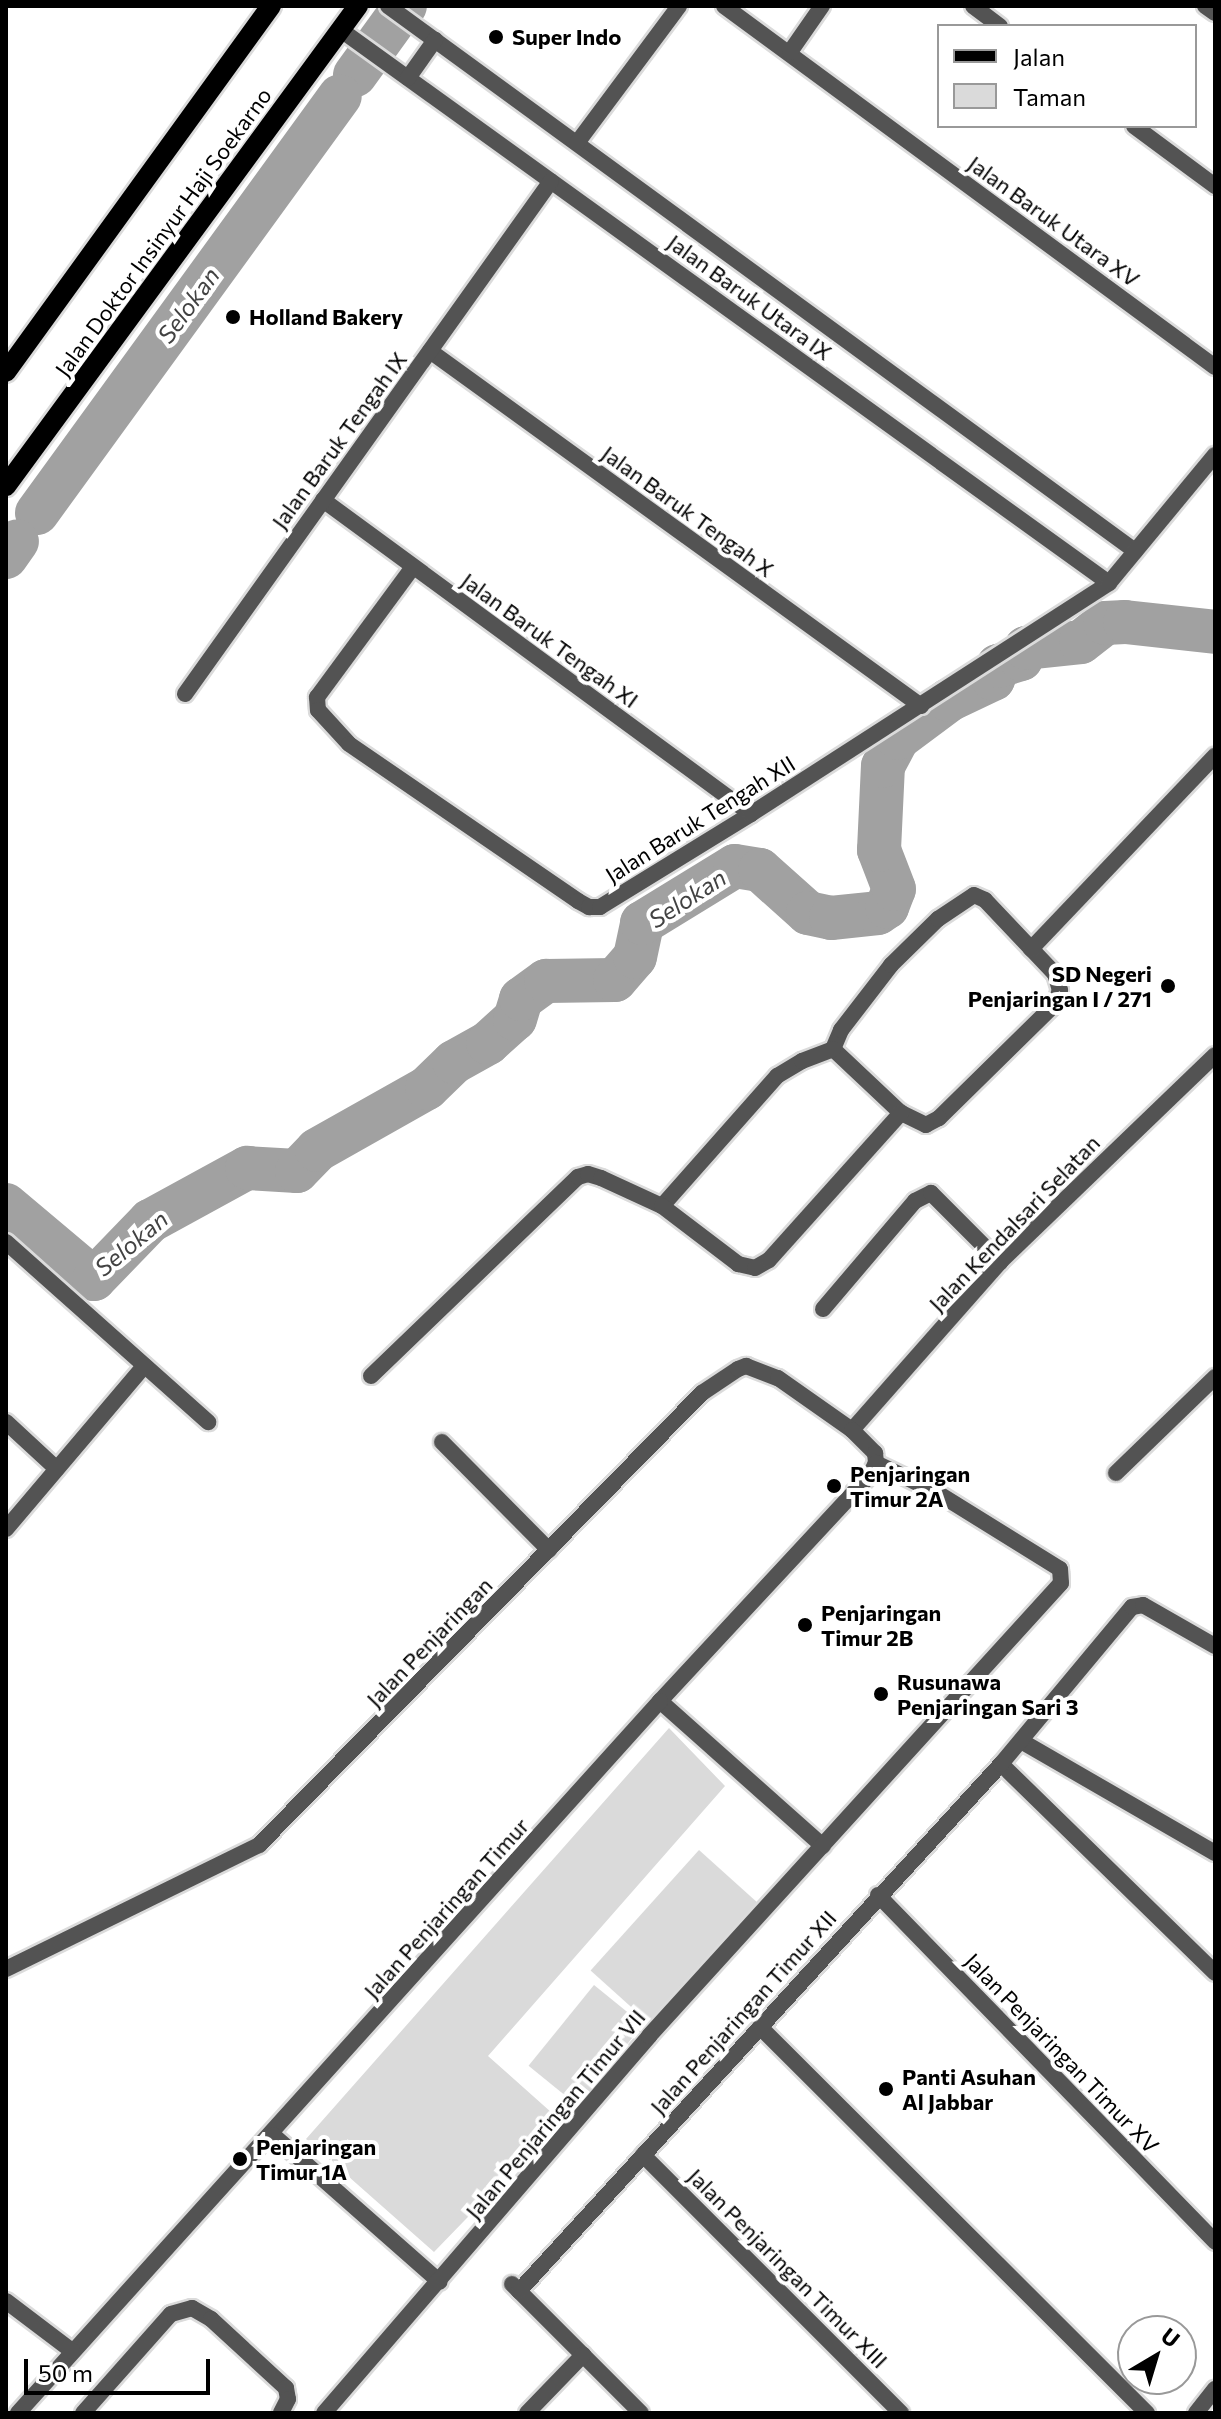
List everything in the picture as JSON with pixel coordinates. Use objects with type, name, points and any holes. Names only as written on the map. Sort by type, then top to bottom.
[{"type":"main road","name":"Jalan Doktor Insinyur Haji Soekarno","points":[[6,372],[271,6]]},
{"type":"main road","name":"Jalan Doktor Insinyur Haji Soekarno","points":[[6,486],[358,6]]},
{"type":"street","name":"Jalan Baruk Utara IX","points":[[388,6],[1135,551]]},
{"type":"street","points":[[577,143],[679,6]]},
{"type":"street","name":"Jalan Baruk Utara XV","points":[[724,6],[1215,367]]},
{"type":"street","points":[[790,52],[822,6]]},
{"type":"street","points":[[973,6],[997,24]]},
{"type":"street","points":[[1205,6],[1215,13]]},
{"type":"street","name":"Jalan Baruk Utara IX","points":[[341,30],[1109,583]]},
{"type":"street","points":[[408,78],[435,40]]},
{"type":"street","points":[[1137,128],[1215,186]]},
{"type":"street","name":"Jalan Baruk Tengah IX","points":[[185,694],[551,181]]},
{"type":"street","name":"Jalan Baruk Tengah X","points":[[430,351],[921,706]]},
{"type":"street","points":[[1109,583],[1215,455]]},
{"type":"street","name":"Jalan Baruk Tengah XI","points":[[323,500],[751,814]]},
{"type":"street","name":"Jalan Baruk Tengah XII","points":[[413,567],[317,697],[323,717],[349,744],[589,907],[600,907],[751,814],[1109,583]]},
{"type":"street","points":[[1031,949],[1215,756]]},
{"type":"street","points":[[662,1206],[777,1076],[802,1061],[833,1049],[841,1030],[891,965],[938,919],[966,898],[974,895],[985,900],[1055,974],[1060,990],[1055,1004],[939,1118],[926,1125],[901,1113],[833,1049]]},
{"type":"street","name":"Jalan Kendalsari Selatan","points":[[852,1430],[1000,1262],[1215,1055]]},
{"type":"street","points":[[371,1376],[578,1177],[588,1174],[601,1178],[662,1206],[738,1264],[755,1268],[769,1260],[901,1113]]},
{"type":"street","points":[[823,1309],[915,1201],[931,1193],[1000,1262]]},
{"type":"street","points":[[6,1242],[208,1422]]},
{"type":"street","points":[[6,1529],[144,1366]]},
{"type":"street","name":"Jalan Penjaringan","points":[[6,1969],[259,1845],[702,1393],[738,1369],[755,1368],[778,1378],[852,1430]]},
{"type":"street","points":[[1116,1473],[1215,1377]]},
{"type":"street","points":[[1200,1391],[1215,1400]]},
{"type":"street","points":[[6,1422],[57,1469]]},
{"type":"street","points":[[852,1430],[875,1453],[876,1463]]},
{"type":"street","points":[[442,1442],[549,1550]]},
{"type":"street","name":"Jalan Penjaringan Timur","points":[[18,2413],[273,2135],[660,1701],[870,1475],[876,1463]]},
{"type":"street","name":"Jalan Penjaringan Timur VII","points":[[324,2413],[649,2036],[1061,1583],[1060,1569],[936,1492],[876,1463]]},
{"type":"street","name":"Jalan Penjaringan Timur XII","points":[[641,2413],[515,2287],[643,2155],[1001,1764],[1132,1607],[1143,1605],[1215,1646]]},
{"type":"street","points":[[660,1701],[823,1846]]},
{"type":"street","points":[[1021,1741],[1215,1853]]},
{"type":"street","points":[[1001,1764],[1215,1973]]},
{"type":"street","name":"Jalan Penjaringan Timur XV","points":[[878,1895],[1215,2242]]},
{"type":"street","points":[[760,2027],[1147,2413]]},
{"type":"street","points":[[273,2135],[440,2282]]},
{"type":"street","name":"Jalan Penjaringan Timur XIII","points":[[643,2155],[901,2413]]},
{"type":"street","points":[[6,2301],[72,2351]]},
{"type":"street","points":[[83,2413],[171,2314],[192,2308],[211,2319],[286,2388],[288,2399],[281,2413]]},
{"type":"street","points":[[527,2413],[583,2355]]},
{"type":"street","points":[[1196,2413],[1215,2389]]},
{"type":"green space","points":[[669,1728],[725,1786],[488,2056],[561,2121],[434,2252],[306,2139]]},
{"type":"green space","points":[[699,1850],[758,1904],[650,2024],[591,1970]]},
{"type":"green space","points":[[594,1985],[643,2025],[578,2105],[529,2066]]},
{"type":"waterway","name":"Selokan","points":[[355,75],[405,6]]},
{"type":"waterway","name":"Selokan","points":[[37,513],[340,96]]},
{"type":"waterway","name":"Selokan","points":[[6,557],[17,541]]},
{"type":"waterway","name":"Selokan","points":[[6,1205],[94,1279],[150,1221],[247,1168],[297,1171],[317,1150],[427,1088],[454,1062],[488,1043],[515,1019],[521,999],[546,981],[615,980],[635,957],[642,923],[735,866],[760,870],[808,913],[831,918],[878,913],[887,907],[894,889],[879,850],[883,766],[898,738],[949,700],[993,679],[998,666],[1021,659],[1026,648],[1081,642],[1105,623],[1125,622],[1215,632]]},
{"type":"place","name":"Super Indo","points":[[496,37]]},
{"type":"place","name":"Holland Bakery","points":[[233,317]]},
{"type":"place","name":"SD Negeri Penjaringan I / 271","points":[[1168,986]]},
{"type":"place","name":"Penjaringan Timur 2A","points":[[834,1486]]},
{"type":"place","name":"Penjaringan Timur 2B","points":[[805,1625]]},
{"type":"place","name":"Rusunawa Penjaringan Sari 3","points":[[881,1694]]},
{"type":"place","name":"Panti Asuhan Al Jabbar","points":[[886,2089]]},
{"type":"place","name":"Penjaringan Timur 1A","points":[[240,2159]]}]
